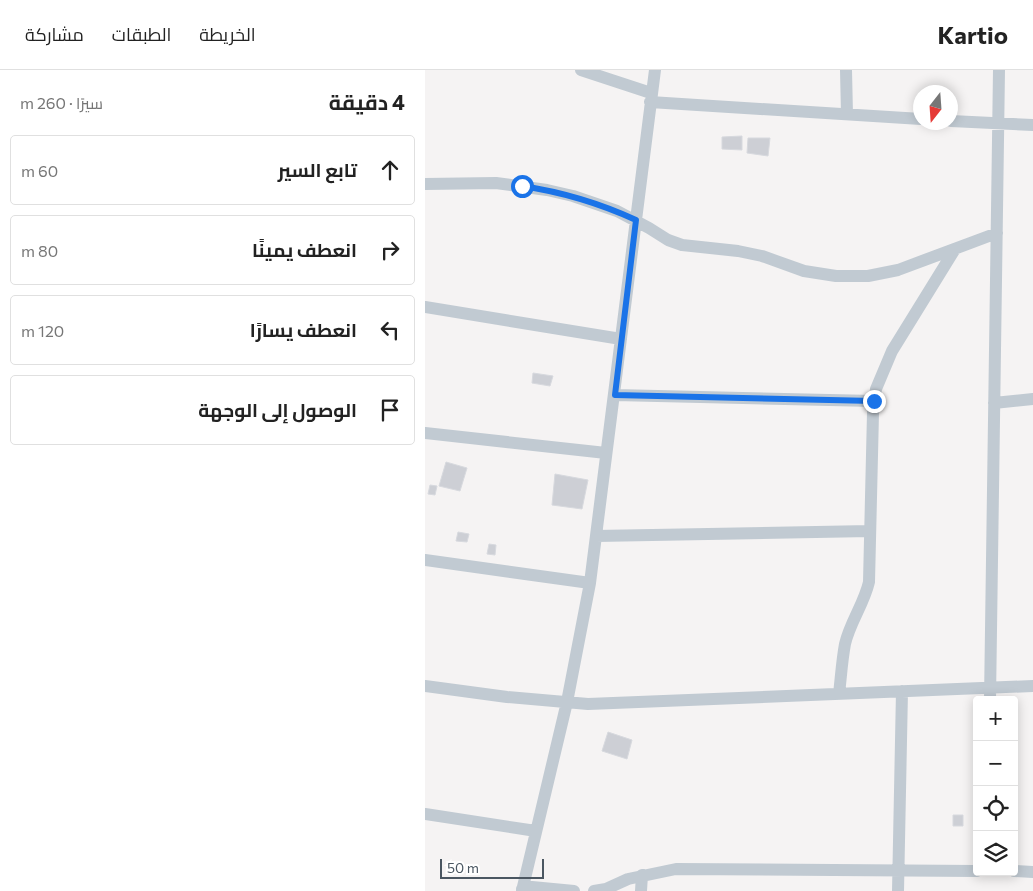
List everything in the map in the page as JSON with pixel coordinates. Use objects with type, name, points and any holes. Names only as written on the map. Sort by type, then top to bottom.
[{"type":"street","points":[[581,70],[650,97],[913,118]]},
{"type":"street","points":[[522,890],[567,702],[589,583],[615,395],[650,97],[655,70]]},
{"type":"street","points":[[846,70],[847,114]]},
{"type":"street","points":[[990,694],[999,70]]},
{"type":"street","points":[[958,121],[1033,125]]},
{"type":"street","points":[[425,184],[496,183],[547,190],[598,204],[636,220],[668,240],[682,245],[738,251],[769,258],[804,271],[836,276],[868,276],[898,270],[997,233]]},
{"type":"street","points":[[839,694],[845,644],[851,626],[864,601],[869,582],[874,401],[880,378],[892,351],[955,248]]},
{"type":"street","points":[[425,306],[621,339]]},
{"type":"street","points":[[615,395],[874,401]]},
{"type":"street","points":[[994,402],[1033,399]]},
{"type":"street","points":[[425,433],[607,453]]},
{"type":"street","points":[[596,536],[871,531]]},
{"type":"street","points":[[425,560],[589,583]]},
{"type":"street","points":[[425,686],[507,697],[587,704],[901,691],[990,694],[1033,686]]},
{"type":"street","points":[[898,891],[901,691]]},
{"type":"street","points":[[425,814],[536,831]]},
{"type":"street","points":[[593,891],[606,889],[642,875],[697,868],[899,872],[973,871]]},
{"type":"street","points":[[1018,871],[1033,872]]},
{"type":"street","points":[[641,891],[642,875]]},
{"type":"street","points":[[522,890],[532,887],[573,891]]},
{"type":"building","points":[[742,136],[742,150],[722,149],[722,137]]},
{"type":"building","points":[[748,138],[770,138],[768,156],[747,153]]},
{"type":"building","points":[[533,373],[553,376],[550,386],[532,383]]},
{"type":"building","points":[[446,462],[467,468],[460,491],[439,486]]},
{"type":"building","points":[[555,474],[588,480],[582,509],[552,505]]},
{"type":"building","points":[[430,485],[437,486],[435,495],[428,494]]},
{"type":"building","points":[[458,532],[469,534],[467,542],[456,541]]},
{"type":"building","points":[[489,544],[496,545],[495,555],[487,554]]},
{"type":"building","points":[[608,732],[632,740],[627,759],[602,751]]},
{"type":"building","points":[[953,815],[963,815],[963,826],[953,826]]},
{"type":"route","points":[[522,186],[573,196],[636,220],[615,395],[874,401]]}]
